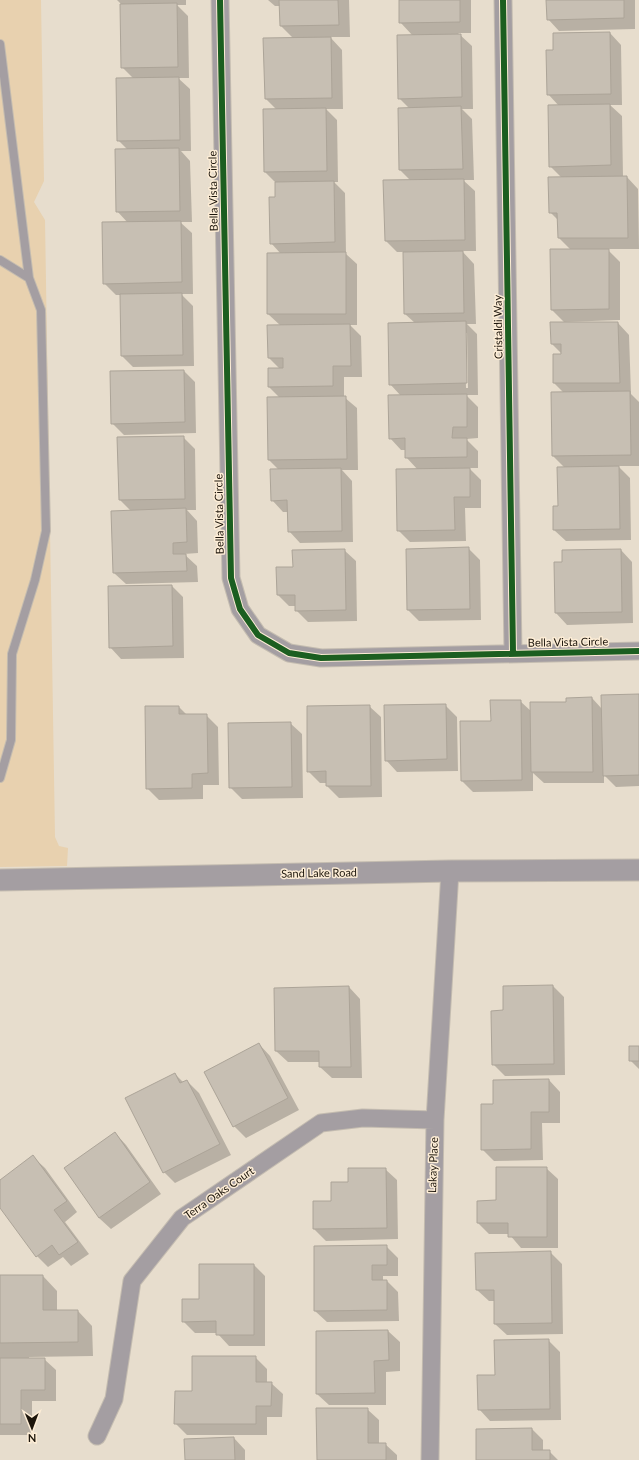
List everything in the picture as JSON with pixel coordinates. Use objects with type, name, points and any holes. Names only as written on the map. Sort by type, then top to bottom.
[{"type":"street","name":"Bella Vista Circle","points":[[220,0],[231,578],[240,609],[258,636],[289,654],[321,658],[639,650]]},
{"type":"street","name":"Cristaldi Way","points":[[503,0],[513,653]]},
{"type":"street","name":"Sand Lake Road","points":[[0,880],[450,871],[639,870]]},
{"type":"street","name":"Lakay Place","points":[[430,1460],[435,1120],[450,871]]},
{"type":"street","name":"Terra Oaks Court","points":[[97,1436],[114,1399],[132,1281],[182,1218],[321,1123],[362,1118],[435,1120]]},
{"type":"lane","points":[[0,44],[29,278],[41,310],[46,531],[35,580],[12,654],[11,740],[0,778]]},
{"type":"lane","points":[[0,260],[29,278]]},
{"type":"shaded area","points":[[0,0],[41,0],[44,181],[34,202],[45,220],[55,837],[59,846],[68,848],[67,866],[0,867]]},
{"type":"building","points":[[279,0],[338,0],[339,25],[280,26]]},
{"type":"building","points":[[399,0],[460,0],[460,22],[399,23]]},
{"type":"building","points":[[546,0],[624,0],[624,18],[547,20]]},
{"type":"building","points":[[177,3],[178,67],[121,68],[120,4]]},
{"type":"building","points":[[610,32],[611,94],[547,95],[546,50],[553,50],[553,33]]},
{"type":"building","points":[[461,34],[462,97],[398,99],[397,35]]},
{"type":"building","points":[[331,37],[332,98],[265,99],[263,38]]},
{"type":"building","points":[[179,77],[180,140],[117,141],[116,78]]},
{"type":"building","points":[[610,104],[611,165],[549,167],[548,105]]},
{"type":"building","points":[[461,106],[463,169],[399,170],[398,108]]},
{"type":"building","points":[[326,108],[327,171],[264,172],[263,109]]},
{"type":"building","points":[[179,148],[180,211],[116,212],[115,149]]},
{"type":"building","points":[[627,176],[628,238],[558,238],[557,213],[549,213],[548,177]]},
{"type":"building","points":[[464,179],[465,240],[385,241],[383,180]]},
{"type":"building","points":[[334,181],[335,242],[270,244],[269,197],[275,197],[275,182]]},
{"type":"building","points":[[181,221],[182,282],[103,284],[102,222]]},
{"type":"building","points":[[550,249],[609,249],[609,309],[551,310]]},
{"type":"building","points":[[463,251],[464,313],[404,314],[403,252]]},
{"type":"building","points":[[346,252],[346,314],[267,314],[267,253]]},
{"type":"building","points":[[182,293],[183,355],[121,356],[120,294]]},
{"type":"building","points":[[466,321],[467,383],[389,385],[388,323]]},
{"type":"building","points":[[550,322],[618,322],[620,383],[553,383],[553,354],[561,354],[561,344],[551,344]]},
{"type":"building","points":[[350,324],[351,366],[333,366],[333,386],[268,387],[268,368],[283,368],[283,358],[268,358],[267,325]]},
{"type":"building","points":[[184,370],[185,422],[111,424],[110,371]]},
{"type":"building","points":[[630,391],[631,455],[552,456],[551,392]]},
{"type":"building","points":[[467,394],[467,427],[453,427],[452,438],[467,438],[467,457],[405,458],[405,438],[389,439],[388,395]]},
{"type":"building","points":[[346,396],[347,459],[268,460],[267,397]]},
{"type":"building","points":[[184,436],[185,499],[119,500],[117,437]]},
{"type":"building","points":[[619,466],[620,529],[553,530],[553,506],[558,506],[557,467]]},
{"type":"building","points":[[341,468],[342,531],[288,532],[287,500],[271,501],[270,469]]},
{"type":"building","points":[[470,468],[470,497],[454,497],[455,530],[397,531],[396,469]]},
{"type":"building","points":[[186,508],[187,542],[173,543],[173,554],[186,554],[187,571],[113,573],[111,511]]},
{"type":"building","points":[[469,547],[470,609],[407,610],[406,549]]},
{"type":"building","points":[[345,549],[346,610],[295,611],[295,595],[277,595],[276,567],[293,567],[292,550]]},
{"type":"building","points":[[621,549],[622,612],[555,613],[554,562],[562,562],[562,550]]},
{"type":"building","points":[[172,585],[173,646],[109,648],[108,586]]},
{"type":"building","points":[[639,694],[639,775],[603,776],[601,695]]},
{"type":"building","points":[[592,697],[593,772],[531,772],[530,702],[566,702],[566,698]]},
{"type":"building","points":[[490,700],[521,700],[522,780],[461,781],[460,721],[491,721]]},
{"type":"building","points":[[446,704],[447,759],[385,761],[384,705]]},
{"type":"building","points":[[370,705],[371,786],[326,786],[326,771],[307,772],[307,706]]},
{"type":"building","points":[[145,706],[179,706],[179,714],[207,714],[208,773],[192,774],[192,788],[146,789]]},
{"type":"building","points":[[291,722],[292,787],[229,788],[228,723]]},
{"type":"building","points":[[553,985],[554,1064],[492,1065],[491,1011],[503,1010],[503,986]]},
{"type":"building","points":[[349,986],[351,1067],[319,1067],[319,1051],[275,1051],[274,988]]},
{"type":"building","points":[[259,1043],[288,1098],[233,1127],[204,1072]]},
{"type":"building","points":[[629,1046],[639,1046],[639,1061],[629,1061]]},
{"type":"building","points":[[175,1073],[180,1083],[187,1080],[220,1144],[163,1173],[125,1098]]},
{"type":"building","points":[[549,1079],[549,1112],[531,1112],[531,1149],[481,1150],[481,1104],[493,1104],[493,1080]]},
{"type":"building","points":[[115,1132],[150,1182],[99,1218],[64,1168]]},
{"type":"building","points":[[33,1155],[67,1201],[54,1210],[78,1242],[59,1255],[52,1245],[36,1257],[0,1208],[0,1180]]},
{"type":"building","points":[[496,1167],[547,1167],[547,1237],[508,1237],[508,1223],[477,1223],[477,1201],[496,1200]]},
{"type":"building","points":[[348,1168],[386,1168],[387,1228],[313,1229],[313,1201],[331,1201],[331,1182],[348,1182]]},
{"type":"building","points":[[387,1245],[387,1265],[372,1265],[372,1280],[387,1280],[387,1310],[314,1311],[314,1246]]},
{"type":"building","points":[[551,1251],[552,1323],[494,1324],[494,1290],[476,1290],[475,1253]]},
{"type":"building","points":[[199,1264],[254,1264],[254,1335],[216,1335],[216,1321],[182,1322],[182,1299],[199,1299]]},
{"type":"building","points":[[0,1275],[43,1275],[43,1310],[78,1310],[78,1342],[0,1343]]},
{"type":"building","points":[[388,1330],[389,1360],[374,1361],[375,1393],[316,1394],[316,1331]]},
{"type":"building","points":[[549,1339],[550,1409],[478,1410],[477,1375],[495,1375],[494,1340]]},
{"type":"building","points":[[192,1356],[256,1356],[256,1382],[272,1382],[271,1406],[256,1406],[256,1424],[174,1424],[175,1391],[192,1391]]},
{"type":"building","points":[[0,1358],[45,1358],[45,1390],[21,1390],[21,1424],[0,1424]]},
{"type":"building","points":[[316,1408],[368,1408],[368,1443],[386,1443],[386,1460],[317,1460]]},
{"type":"building","points":[[532,1428],[532,1450],[550,1450],[550,1460],[476,1460],[476,1429]]},
{"type":"building","points":[[234,1437],[235,1460],[185,1460],[184,1439]]},
{"type":"cycle path","points":[[220,0],[231,578],[240,609],[258,635],[289,653],[321,658],[639,651]]},
{"type":"cycle path","points":[[503,0],[513,653]]}]
